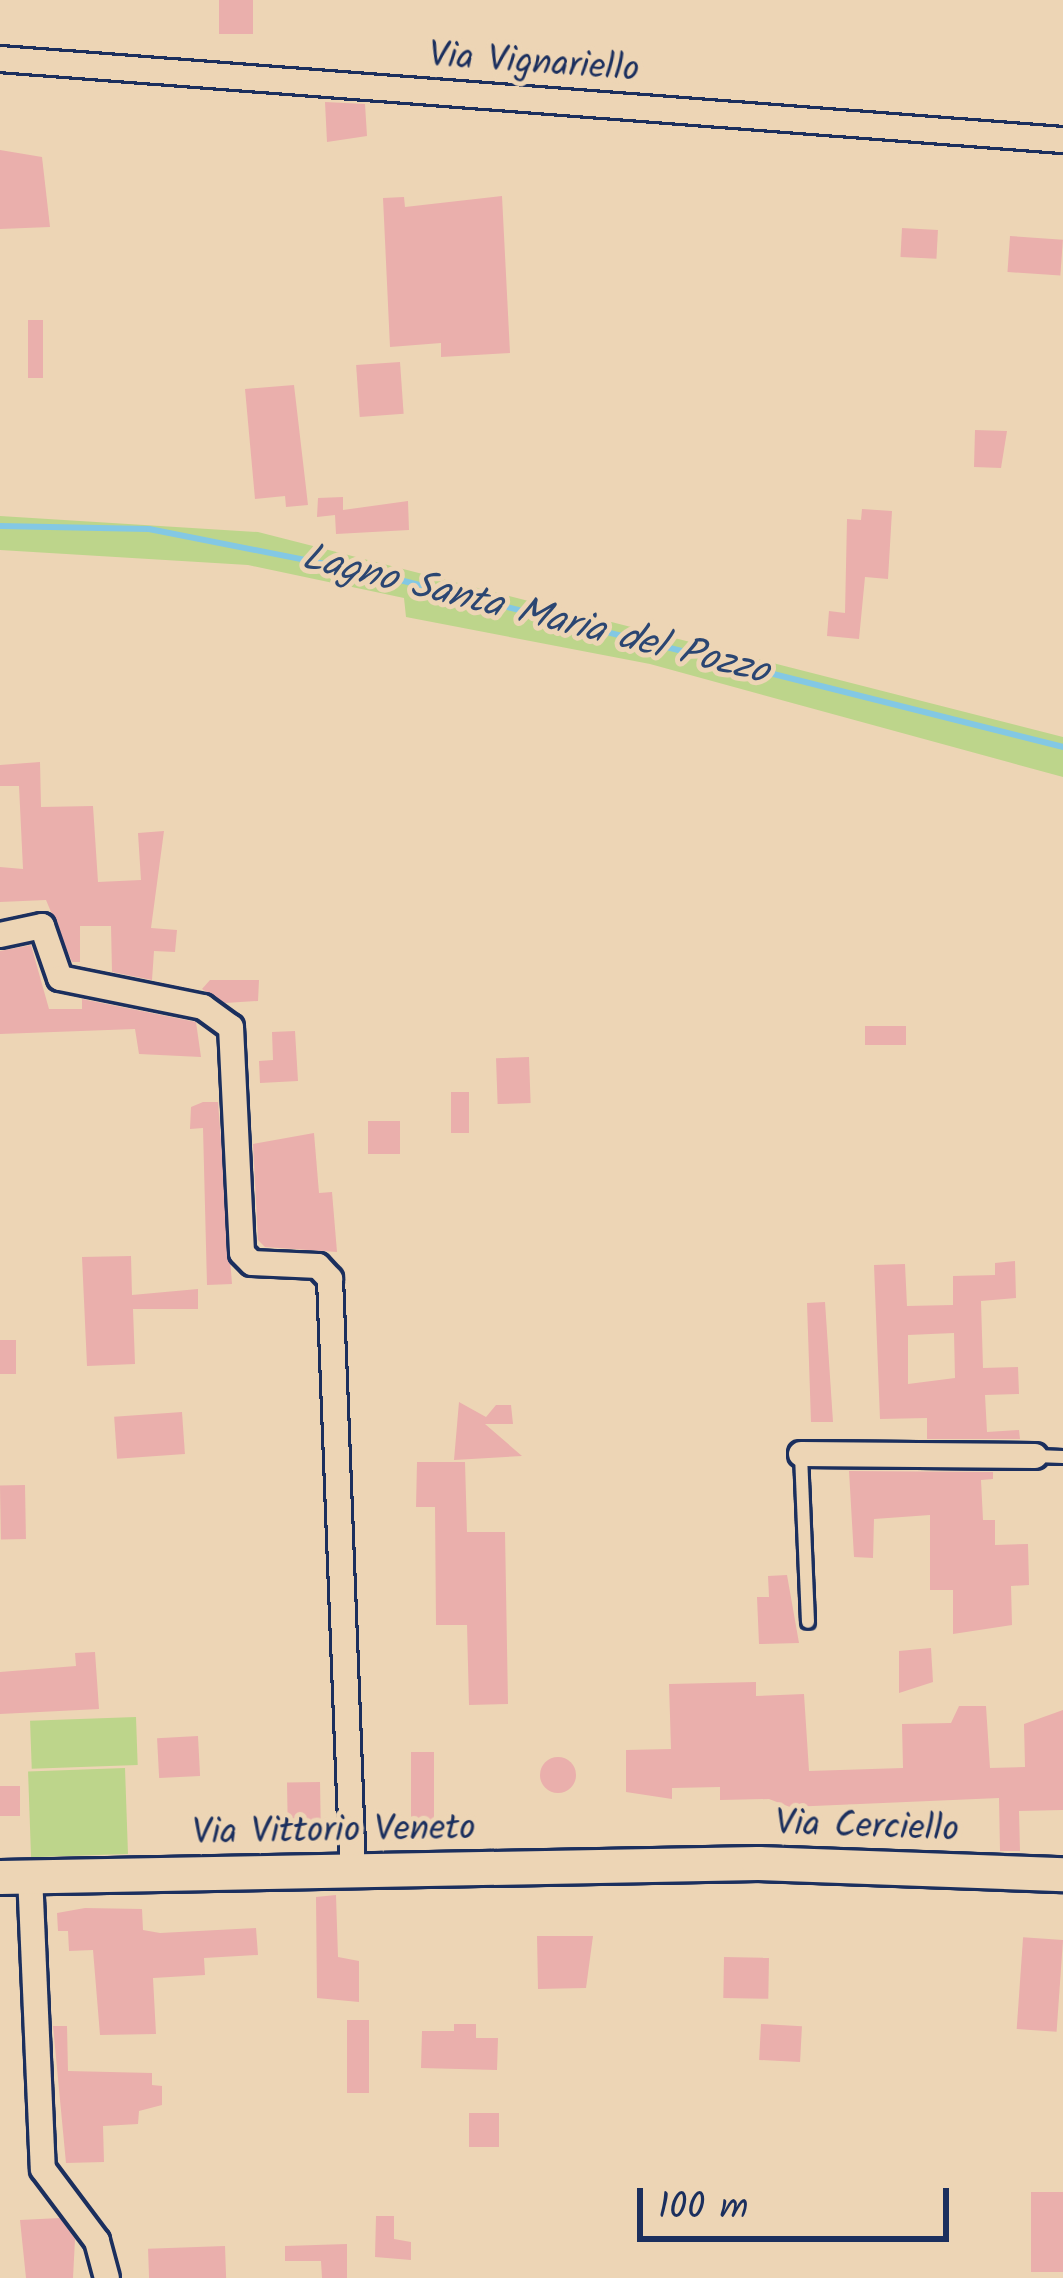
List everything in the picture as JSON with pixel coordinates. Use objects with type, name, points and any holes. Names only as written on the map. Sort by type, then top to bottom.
[{"type":"street","name":"Via Vignariello","points":[[0,59],[1063,140]]},
{"type":"street","points":[[0,935],[42,926],[60,978],[203,1007],[231,1027],[242,1253],[252,1264],[317,1266],[330,1279],[353,1871]]},
{"type":"street","points":[[801,1454],[1034,1456]]},
{"type":"street","name":"Via Vittorio Veneto","points":[[15,1876],[669,1864]]},
{"type":"street","name":"Via Cerciello","points":[[669,1864],[1063,1874]]},
{"type":"street","points":[[15,1876],[43,2169],[97,2241],[107,2278]]},
{"type":"lane","points":[[801,1454],[808,1622]]},
{"type":"lane","points":[[1034,1456],[1063,1456]]},
{"type":"green space","points":[[0,516],[258,532],[1063,737],[1063,777],[650,664],[406,617],[404,598],[248,565],[0,550]]},
{"type":"green space","points":[[136,1717],[138,1765],[32,1769],[30,1721]]},
{"type":"green space","points":[[125,1768],[128,1854],[31,1857],[28,1771]]},
{"type":"building","points":[[219,0],[253,0],[253,34],[219,34]]},
{"type":"building","points":[[325,102],[365,104],[367,136],[327,142]]},
{"type":"building","points":[[0,150],[42,157],[50,227],[0,229]]},
{"type":"building","points":[[502,196],[510,353],[441,357],[441,343],[390,347],[383,198],[404,197],[405,207]]},
{"type":"building","points":[[902,228],[938,230],[936,259],[900,257]]},
{"type":"building","points":[[1010,236],[1063,240],[1060,276],[1007,272]]},
{"type":"building","points":[[28,320],[43,320],[43,378],[28,378]]},
{"type":"building","points":[[400,362],[404,414],[360,417],[356,365]]},
{"type":"building","points":[[294,385],[308,505],[286,507],[285,496],[255,499],[245,389]]},
{"type":"building","points":[[975,430],[1007,431],[1001,468],[974,467]]},
{"type":"building","points":[[343,497],[343,510],[408,501],[409,530],[336,534],[335,515],[317,517],[318,498]]},
{"type":"building","points":[[862,509],[892,511],[888,579],[865,577],[859,639],[827,636],[829,611],[845,613],[847,519],[861,520]]},
{"type":"building","points":[[40,762],[41,807],[93,806],[98,882],[141,880],[138,833],[164,831],[151,928],[177,930],[175,952],[154,951],[152,980],[112,972],[111,926],[80,926],[80,962],[72,962],[46,900],[0,902],[0,867],[23,869],[19,786],[0,786],[0,765]]},
{"type":"building","points":[[31,945],[49,1009],[82,1009],[82,999],[196,1022],[201,1057],[139,1054],[135,1029],[0,1034],[0,951]]},
{"type":"building","points":[[210,980],[259,980],[258,1001],[225,1003],[202,989]]},
{"type":"building","points":[[865,1026],[906,1026],[906,1045],[865,1045]]},
{"type":"building","points":[[295,1031],[298,1081],[260,1083],[259,1061],[273,1060],[272,1032]]},
{"type":"building","points":[[529,1057],[531,1103],[498,1104],[496,1058]]},
{"type":"building","points":[[451,1092],[469,1092],[469,1133],[451,1133]]},
{"type":"building","points":[[218,1102],[232,1284],[207,1285],[203,1128],[190,1129],[191,1107]]},
{"type":"building","points":[[368,1121],[400,1121],[400,1154],[368,1154]]},
{"type":"building","points":[[314,1133],[319,1193],[332,1192],[337,1252],[265,1247],[258,1240],[253,1144]]},
{"type":"building","points":[[131,1256],[132,1295],[198,1289],[198,1309],[133,1309],[135,1364],[87,1366],[82,1257]]},
{"type":"building","points":[[1015,1261],[1016,1298],[981,1301],[983,1368],[1018,1367],[1019,1394],[985,1395],[987,1432],[1019,1430],[1020,1439],[927,1439],[927,1418],[880,1419],[874,1265],[905,1264],[907,1306],[953,1305],[953,1276],[995,1275],[995,1263]],"holes":[[[954,1333],[955,1378],[908,1384],[908,1335]]]},
{"type":"building","points":[[825,1302],[833,1422],[811,1422],[807,1303]]},
{"type":"building","points":[[0,1340],[16,1340],[16,1374],[0,1374]]},
{"type":"building","points":[[459,1402],[486,1417],[496,1405],[511,1405],[513,1424],[485,1424],[522,1456],[454,1460]]},
{"type":"building","points":[[182,1412],[185,1454],[117,1459],[114,1417]]},
{"type":"building","points":[[417,1462],[465,1462],[467,1532],[505,1532],[508,1704],[469,1705],[467,1625],[436,1625],[435,1507],[416,1507]]},
{"type":"building","points":[[849,1471],[993,1472],[993,1479],[981,1480],[983,1520],[995,1520],[995,1545],[1028,1544],[1029,1585],[1011,1586],[1012,1625],[953,1634],[953,1590],[930,1590],[930,1515],[874,1519],[873,1558],[854,1557]]},
{"type":"building","points":[[0,1485],[25,1485],[26,1539],[1,1539]]},
{"type":"building","points":[[787,1575],[799,1643],[759,1644],[757,1597],[769,1597],[768,1576]]},
{"type":"building","points":[[931,1648],[933,1682],[899,1693],[899,1651]]},
{"type":"building","points":[[95,1652],[99,1709],[0,1714],[0,1672],[76,1666],[75,1653]]},
{"type":"building","points":[[756,1682],[756,1696],[804,1694],[809,1771],[903,1768],[902,1724],[951,1723],[959,1706],[986,1706],[990,1768],[1025,1767],[1024,1724],[1063,1710],[1063,1810],[1019,1811],[1020,1851],[1000,1851],[999,1798],[790,1807],[769,1799],[720,1800],[720,1787],[672,1788],[672,1799],[626,1792],[626,1750],[671,1749],[669,1684]]},
{"type":"building","points":[[198,1736],[200,1776],[159,1778],[157,1738]]},
{"type":"building","points":[[411,1752],[434,1752],[434,1829],[411,1829]]},
{"type":"building","points":[[558,1757],[571,1762],[576,1775],[571,1788],[558,1793],[545,1788],[540,1775],[545,1762]]},
{"type":"building","points":[[320,1782],[321,1826],[288,1827],[287,1783]]},
{"type":"building","points":[[0,1786],[20,1786],[20,1816],[0,1816]]},
{"type":"building","points":[[336,1895],[338,1957],[359,1961],[359,2002],[317,1998],[316,1897]]},
{"type":"building","points":[[85,1908],[142,1909],[143,1930],[160,1933],[256,1928],[258,1955],[204,1958],[205,1975],[153,1978],[156,2034],[100,2035],[93,1950],[69,1951],[68,1931],[58,1931],[57,1913]]},
{"type":"building","points":[[537,1936],[593,1936],[586,1988],[538,1989]]},
{"type":"building","points":[[1023,1937],[1063,1940],[1057,2032],[1017,2029]]},
{"type":"building","points":[[724,1957],[769,1958],[768,1999],[723,1998]]},
{"type":"building","points":[[347,2020],[369,2020],[369,2093],[347,2093]]},
{"type":"building","points":[[454,2024],[476,2024],[476,2038],[498,2038],[497,2070],[421,2068],[422,2031],[454,2031]]},
{"type":"building","points":[[761,2024],[802,2026],[800,2062],[759,2060]]},
{"type":"building","points":[[53,2026],[67,2026],[68,2071],[152,2073],[152,2085],[162,2086],[162,2105],[139,2111],[138,2124],[103,2126],[104,2162],[66,2163]]},
{"type":"building","points":[[469,2113],[499,2113],[499,2147],[469,2147]]},
{"type":"building","points":[[1031,2192],[1063,2192],[1063,2272],[1031,2272]]},
{"type":"building","points":[[376,2216],[394,2216],[394,2239],[411,2242],[411,2260],[375,2257]]},
{"type":"building","points":[[60,2218],[75,2239],[73,2278],[26,2278],[20,2220]]},
{"type":"building","points":[[347,2244],[347,2278],[322,2278],[321,2261],[285,2261],[285,2246]]},
{"type":"building","points":[[225,2246],[226,2278],[149,2278],[148,2249]]},
{"type":"waterway","name":"Lagno Santa Maria del Pozzo","points":[[0,526],[149,529],[372,573],[1063,747]]}]
